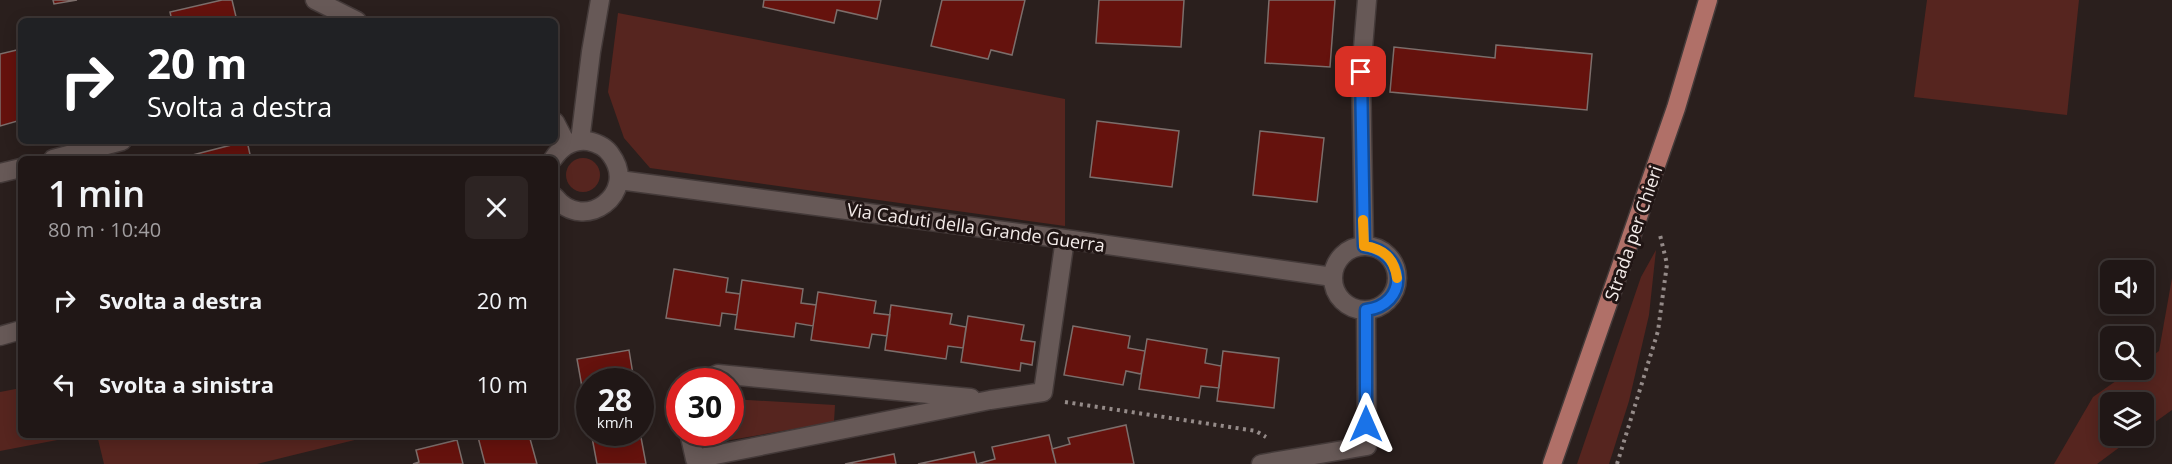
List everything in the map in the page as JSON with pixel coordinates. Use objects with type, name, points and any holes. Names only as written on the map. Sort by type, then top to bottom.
[{"type":"main road","name":"Strada per Chieri","points":[[1552,464],[1677,108],[1708,0]]},
{"type":"street","points":[[315,0],[351,18]]},
{"type":"street","points":[[574,143],[600,0]]},
{"type":"street","points":[[1364,246],[1361,72],[1367,0]]},
{"type":"street","points":[[558,125],[574,143]]},
{"type":"street","points":[[555,156],[560,150],[574,143],[600,145],[609,152],[619,170],[616,191],[610,201],[590,211],[579,212],[558,199]]},
{"type":"street","points":[[64,156],[110,144]]},
{"type":"street","points":[[0,173],[18,169]]},
{"type":"street","name":"Via Caduti della Grande Guerra","points":[[619,180],[1065,238],[1333,277]]},
{"type":"street","points":[[692,446],[695,459],[990,400],[1042,392],[1065,238]]},
{"type":"street","points":[[1364,246],[1383,252],[1391,259],[1396,268],[1397,279],[1390,299],[1382,306],[1366,310],[1350,307],[1341,301],[1335,292],[1333,277],[1338,261],[1344,254],[1364,246]]},
{"type":"street","points":[[1261,464],[1366,446],[1366,310]]},
{"type":"street","points":[[0,336],[18,331]]},
{"type":"street","points":[[744,376],[990,400]]},
{"type":"path","points":[[1617,464],[1658,331],[1666,264],[1659,231]]},
{"type":"path","points":[[1042,392],[1059,401],[1256,431],[1301,457]]},
{"type":"shaded area","points":[[1927,0],[2079,0],[2067,115],[1914,97]]},
{"type":"shaded area","points":[[618,13],[1065,99],[1065,226],[650,168],[624,138],[608,92]]},
{"type":"shaded area","points":[[583,158],[595,163],[600,175],[595,187],[583,192],[571,187],[566,175],[571,163]]},
{"type":"shaded area","points":[[1656,250],[1649,315],[1629,401],[1609,464],[1577,464],[1641,277]]},
{"type":"shaded area","points":[[2172,278],[2172,410],[2154,423],[2154,392],[2100,392],[2117,380],[2154,380],[2154,355],[2159,351]]},
{"type":"shaded area","points":[[18,389],[18,438],[68,438],[0,451],[0,392]]},
{"type":"shaded area","points":[[2100,392],[2100,446],[2121,446],[2097,464],[2054,464],[2093,397]]},
{"type":"shaded area","points":[[744,400],[835,405],[834,422],[744,438]]},
{"type":"shaded area","points":[[98,438],[363,438],[257,464],[104,464]]},
{"type":"building","points":[[53,0],[77,0],[54,4]]},
{"type":"building","points":[[222,0],[232,0],[236,18],[171,18],[170,12]]},
{"type":"building","points":[[764,0],[881,0],[877,19],[837,10],[834,23],[763,7]]},
{"type":"building","points":[[942,0],[1025,0],[1012,55],[991,50],[988,59],[931,46]]},
{"type":"building","points":[[1099,0],[1184,0],[1181,47],[1096,43]]},
{"type":"building","points":[[1269,0],[1335,0],[1330,67],[1265,63]]},
{"type":"building","points":[[1496,45],[1592,54],[1587,110],[1390,92],[1394,47],[1495,58]]},
{"type":"building","points":[[18,50],[18,121],[0,126],[0,54]]},
{"type":"building","points":[[1097,121],[1179,131],[1172,187],[1090,177]]},
{"type":"building","points":[[1260,131],[1324,138],[1317,202],[1253,195]]},
{"type":"building","points":[[235,144],[248,144],[250,156],[189,156]]},
{"type":"building","points":[[674,269],[728,278],[726,292],[740,294],[737,315],[722,313],[720,326],[666,318]]},
{"type":"building","points":[[742,280],[803,289],[801,303],[816,305],[813,326],[796,323],[794,337],[735,329]]},
{"type":"building","points":[[818,292],[876,301],[874,313],[890,315],[887,336],[872,334],[869,348],[811,340]]},
{"type":"building","points":[[891,305],[952,314],[950,324],[966,327],[963,348],[948,346],[946,359],[885,350]]},
{"type":"building","points":[[968,316],[1024,325],[1021,340],[1035,342],[1032,365],[1021,363],[1020,371],[961,362]]},
{"type":"building","points":[[1073,326],[1130,336],[1128,348],[1145,351],[1141,374],[1126,371],[1123,385],[1064,375]]},
{"type":"building","points":[[1147,339],[1207,349],[1205,363],[1221,366],[1219,388],[1201,386],[1199,398],[1139,389]]},
{"type":"building","points":[[629,350],[632,368],[579,368],[577,359]]},
{"type":"building","points":[[1223,351],[1279,358],[1274,408],[1217,401]]},
{"type":"building","points":[[1126,425],[1134,464],[1056,464],[1052,449],[1070,444],[1068,438]]},
{"type":"building","points":[[1049,435],[1056,464],[977,464],[995,459],[992,447]]},
{"type":"building","points":[[478,438],[530,438],[537,464],[485,464]]},
{"type":"building","points":[[457,440],[463,464],[413,464],[419,462],[416,450]]},
{"type":"building","points":[[594,446],[643,446],[646,464],[597,464]]},
{"type":"building","points":[[974,452],[977,464],[918,464]]},
{"type":"building","points":[[894,454],[896,464],[845,464]]},
{"type":"slow traffic","points":[[1363,220],[1364,246],[1383,252],[1391,259],[1396,268],[1397,278]]},
{"type":"route","points":[[1361,72],[1364,246],[1383,252],[1391,259],[1396,268],[1397,279],[1390,299],[1382,306],[1366,310],[1366,424]]}]
